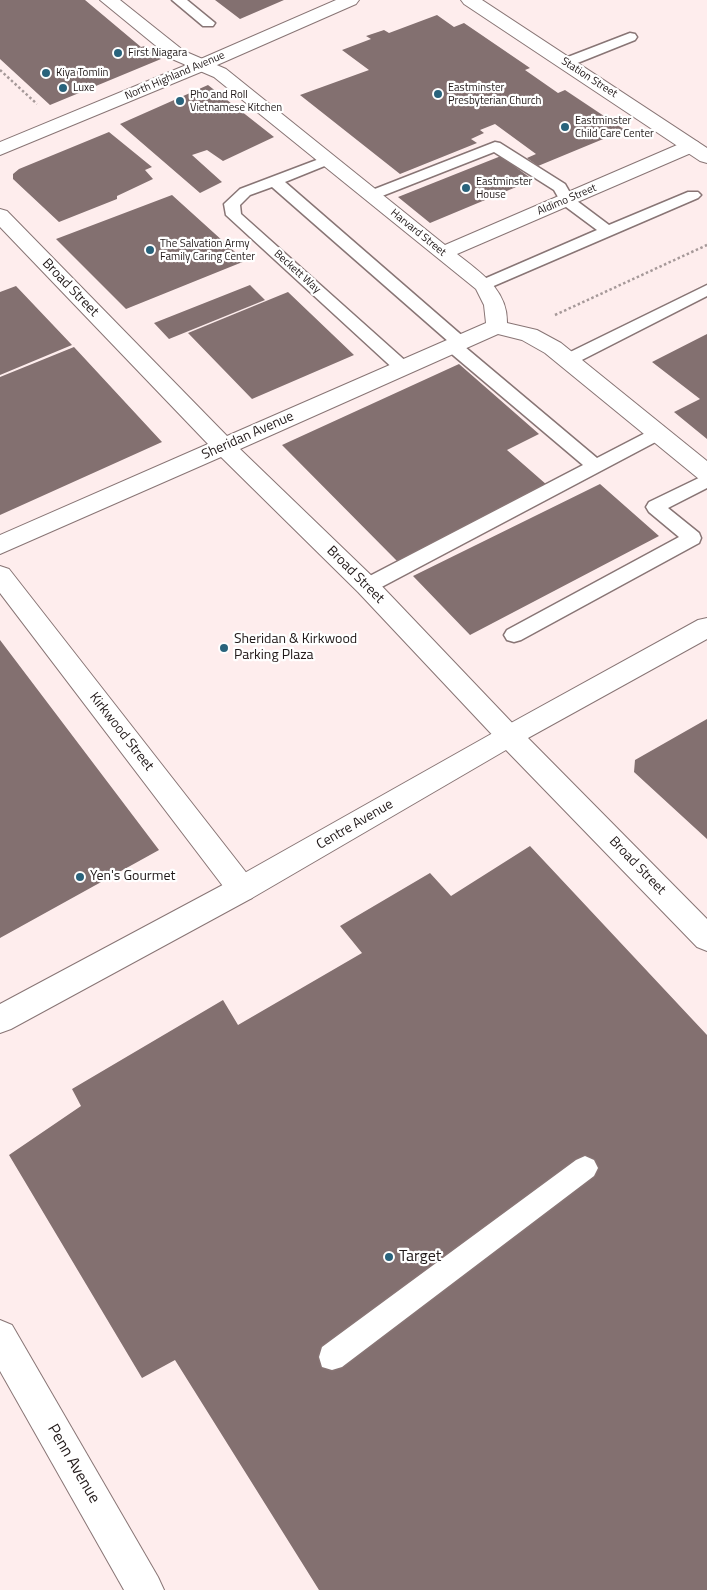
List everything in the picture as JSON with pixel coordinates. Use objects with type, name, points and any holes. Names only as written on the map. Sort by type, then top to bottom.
[{"type":"street","name":"Harvard Street","points":[[109,0],[178,55],[220,73],[443,253],[490,294],[497,310],[496,327]]},
{"type":"street","name":"North Highland Avenue","points":[[0,149],[202,65],[350,0]]},
{"type":"street","name":"Station Street","points":[[470,0],[699,151]]},
{"type":"street","name":"Aldimo Street","points":[[443,253],[567,201],[699,151]]},
{"type":"street","name":"Broad Street","points":[[0,215],[224,447],[367,586],[509,736],[707,938]]},
{"type":"street","name":"Sheridan Avenue","points":[[0,545],[496,327]]},
{"type":"street","points":[[496,327],[529,335],[553,348],[707,473]]},
{"type":"street","name":"Kirkwood Street","points":[[0,575],[242,889]]},
{"type":"street","name":"Centre Avenue","points":[[0,1019],[242,889],[509,736],[707,627]]},
{"type":"street","name":"Penn Avenue","points":[[0,1337],[145,1590]]},
{"type":"lane","points":[[179,0],[208,23]]},
{"type":"lane","points":[[565,63],[630,37]]},
{"type":"lane","points":[[372,195],[495,146],[560,187],[567,201],[608,231]]},
{"type":"lane","name":"Beckett Way","points":[[327,160],[244,192],[232,204],[234,215],[403,368]]},
{"type":"lane","points":[[274,180],[456,345],[596,466]]},
{"type":"lane","points":[[482,286],[694,194]]},
{"type":"lane","points":[[568,360],[707,290]]},
{"type":"lane","points":[[367,586],[659,433]]},
{"type":"lane","points":[[514,635],[692,538],[655,507],[707,480]]},
{"type":"lane","points":[[332,1356],[585,1168]]},
{"type":"path","points":[[0,70],[43,109]]},
{"type":"path","points":[[548,318],[707,245]]},
{"type":"building","points":[[0,0],[85,0],[141,47],[145,46],[161,59],[50,105],[0,59]]},
{"type":"building","points":[[215,0],[284,0],[240,19]]},
{"type":"building","name":"Eastminster Presbyterian Church","points":[[437,15],[454,27],[464,23],[530,68],[525,70],[558,93],[565,90],[625,130],[538,166],[527,158],[536,154],[495,124],[480,130],[484,133],[471,139],[477,143],[400,174],[300,95],[369,70],[342,50],[371,39],[366,36],[384,30],[389,33]]},
{"type":"building","points":[[208,85],[274,137],[223,161],[207,150],[192,155],[222,182],[200,193],[120,124]]},
{"type":"building","points":[[109,132],[152,167],[145,170],[153,179],[117,196],[117,199],[59,222],[13,179],[13,174],[19,169]]},
{"type":"building","name":"Eastminster House","points":[[501,156],[533,180],[430,223],[398,197]]},
{"type":"building","name":"The Salvation Army Family Caring Center","points":[[172,195],[245,261],[126,309],[56,239]]},
{"type":"building","points":[[250,285],[265,300],[169,339],[154,323]]},
{"type":"building","points":[[16,286],[72,345],[0,375],[0,292]]},
{"type":"building","points":[[288,292],[354,355],[252,399],[188,333]]},
{"type":"building","points":[[707,334],[707,439],[674,412],[700,399],[652,362]]},
{"type":"building","points":[[74,347],[162,442],[0,515],[0,377]]},
{"type":"building","points":[[459,364],[539,434],[507,450],[547,485],[397,561],[282,445]]},
{"type":"building","points":[[600,484],[659,536],[470,635],[413,576]]},
{"type":"building","points":[[0,640],[159,850],[0,938]]},
{"type":"building","points":[[707,719],[707,839],[634,772],[635,760]]},
{"type":"building","name":"Target","points":[[530,846],[707,1035],[707,1590],[319,1590],[175,1360],[142,1378],[9,1155],[81,1106],[72,1089],[223,1000],[238,1025],[362,953],[340,926],[430,873],[451,896]]},
{"type":"place","name":"First Niagara","points":[[118,53]]},
{"type":"place","name":"Kiya Tomlin","points":[[46,73]]},
{"type":"place","name":"Luxe","points":[[63,88]]},
{"type":"place","name":"Eastminster Presbyterian Church","points":[[438,94]]},
{"type":"place","name":"Pho and Roll Vietnamese Kitchen","points":[[180,101]]},
{"type":"place","name":"Eastminster Child Care Center","points":[[565,127]]},
{"type":"place","name":"Eastminster House","points":[[466,188]]},
{"type":"place","name":"The Salvation Army Family Caring Center","points":[[150,250]]},
{"type":"place","name":"Sheridan & Kirkwood Parking Plaza","points":[[224,648]]},
{"type":"place","name":"Yen's Gourmet","points":[[80,877]]},
{"type":"place","name":"Target","points":[[389,1257]]}]
